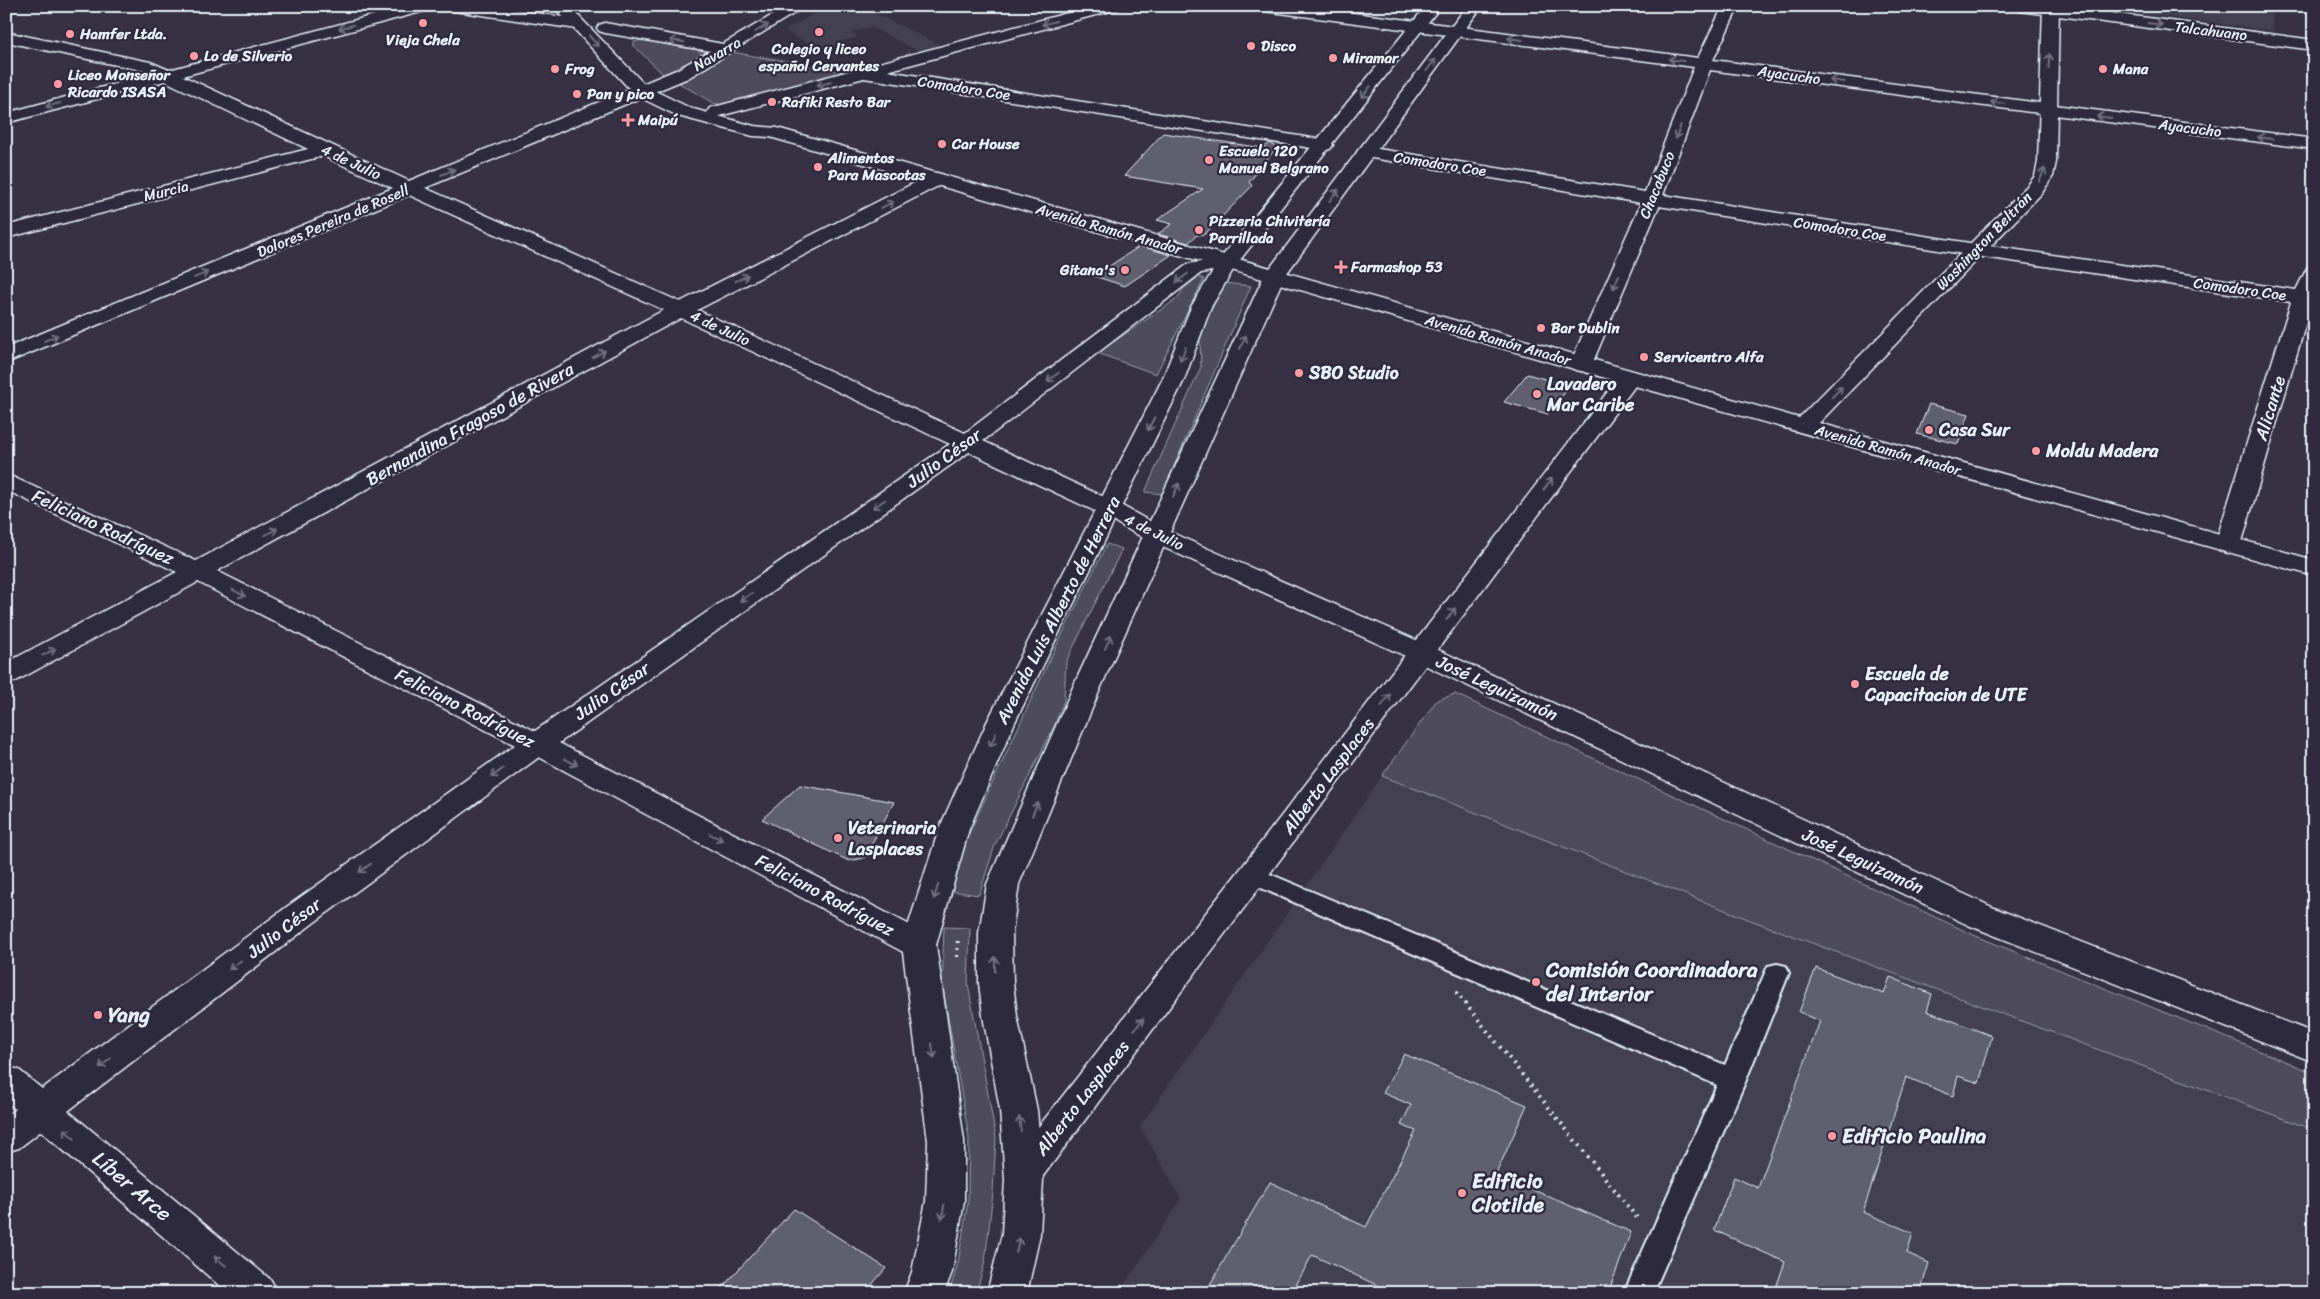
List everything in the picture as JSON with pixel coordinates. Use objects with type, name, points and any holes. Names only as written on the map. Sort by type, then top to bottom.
[{"type":"street","points":[[6,118],[427,6]]},
{"type":"street","points":[[454,6],[577,24]]},
{"type":"street","name":"Avenida Ramón Anador","points":[[560,6],[641,91],[684,112],[753,131],[771,132],[1803,427],[2314,568]]},
{"type":"street","name":"Navarra","points":[[659,84],[682,74],[799,6]]},
{"type":"street","points":[[716,112],[1113,6]]},
{"type":"street","name":"Ayacucho","points":[[1264,6],[2314,144]]},
{"type":"street","name":"Avenida Luis Alberto de Herrera","points":[[924,1293],[932,1272],[945,1201],[946,1141],[919,945],[954,829],[1001,722],[1173,380],[1201,308],[1227,263],[1324,145],[1434,6]]},
{"type":"street","points":[[1007,1293],[1022,1233],[1024,1173],[1020,1123],[1013,1075],[1000,1015],[995,970],[997,907],[1007,875],[1087,687],[1274,276],[1475,6]]},
{"type":"street","name":"Chacabuco","points":[[1581,364],[1652,199],[1704,63],[1730,6]]},
{"type":"street","name":"Talcahuano","points":[[2020,6],[2051,8],[2314,45]]},
{"type":"street","name":"Washington Beltrán","points":[[1803,427],[2036,189],[2044,176],[2047,162],[2051,8]]},
{"type":"street","points":[[624,49],[601,24],[725,49]]},
{"type":"street","name":"4 de Julio","points":[[6,37],[150,67],[409,189],[680,310],[965,444],[1108,508],[1156,534],[1422,653]]},
{"type":"street","name":"Avenida Ramón Anador","points":[[644,70],[659,84],[699,107],[761,126],[771,132]]},
{"type":"street","name":"Comodoro Coe","points":[[866,73],[1324,145]]},
{"type":"street","name":"Dolores Pereira de Rosell","points":[[6,356],[659,84]]},
{"type":"street","name":"Murcia","points":[[6,232],[325,150]]},
{"type":"street","name":"Comodoro Coe","points":[[1366,152],[1976,250],[2309,299]]},
{"type":"street","name":"Bernandina Fragoso de Rivera","points":[[6,675],[680,310],[936,179]]},
{"type":"street","name":"Julio César","points":[[6,1137],[300,915],[537,744],[965,444],[1195,268],[1227,263]]},
{"type":"street","name":"Alicante","points":[[2228,545],[2309,299],[2314,272]]},
{"type":"street","name":"Alberto Lasplaces","points":[[1024,1173],[1630,378]]},
{"type":"street","name":"Feliciano Rodríguez","points":[[6,481],[198,572],[537,744],[919,945]]},
{"type":"street","name":"José Leguizamón","points":[[1422,653],[1980,916],[2314,1048]]},
{"type":"street","name":"Líber Arce","points":[[6,1080],[257,1293]]},
{"type":"lane","points":[[1253,875],[1733,1080]]},
{"type":"lane","points":[[1640,1292],[1657,1243],[1683,1191],[1733,1080],[1777,973]]},
{"type":"path","points":[[725,49],[804,64]]},
{"type":"path","points":[[1420,946],[1657,1243]]},
{"type":"shaded area","name":"Colegio y liceo español Cervantes","points":[[826,6],[856,6],[866,9],[942,46],[920,52],[871,27],[851,32],[858,37],[839,42],[854,50],[833,56],[785,31]]},
{"type":"shaded area","points":[[2087,6],[2271,6],[2273,31]]},
{"type":"shaded area","points":[[642,40],[697,50],[702,54],[670,74],[664,75],[634,46],[634,42]]},
{"type":"shaded area","points":[[732,52],[843,72],[723,105],[713,103],[679,83]]},
{"type":"shaded area","points":[[1198,277],[1204,279],[1156,374],[1097,353],[1177,299],[1184,288]]},
{"type":"shaded area","points":[[1224,283],[1251,286],[1162,494],[1145,492],[1201,367],[1200,340],[1206,321]]},
{"type":"shaded area","points":[[1107,544],[1122,549],[1066,662],[1064,701],[1054,726],[995,845],[979,895],[951,891],[966,840],[1050,659]]},
{"type":"shaded area","points":[[1455,694],[1976,936],[2314,1073],[2314,1130],[1753,921],[1382,776],[1437,700]]},
{"type":"shaded area","points":[[1382,776],[1753,921],[2314,1130],[2314,1293],[1119,1293],[1181,1199],[1140,1126]]},
{"type":"shaded area","points":[[944,927],[970,928],[968,984],[996,1138],[993,1192],[985,1262],[976,1293],[949,1293],[958,1263],[968,1201],[969,1138],[942,982]]},
{"type":"building","points":[[1163,133],[1263,148],[1270,143],[1277,147],[1249,182],[1252,186],[1205,234],[1197,235],[1188,243],[1158,234],[1172,224],[1157,220],[1203,189],[1124,176]]},
{"type":"building","name":"Gitana's","points":[[1140,246],[1171,255],[1125,286],[1094,276]]},
{"type":"building","name":"Lavadero Mar Caribe","points":[[1527,374],[1570,386],[1548,414],[1504,402]]},
{"type":"building","points":[[1929,404],[1969,414],[1958,444],[1917,434]]},
{"type":"building","name":"Veterinaria Lasplaces","points":[[800,785],[894,802],[864,858],[849,861],[762,819]]},
{"type":"building","name":"Edificio Paulina","points":[[1816,968],[1884,994],[1890,977],[1932,994],[1927,1011],[1992,1036],[1979,1083],[1958,1076],[1953,1096],[1906,1077],[1863,1212],[1913,1233],[1907,1253],[1929,1263],[1920,1293],[1774,1293],[1785,1262],[1714,1230],[1734,1177],[1758,1188],[1820,1021],[1799,1012]]},
{"type":"building","name":"Edificio Clotilde","points":[[1404,1054],[1527,1105],[1496,1174],[1631,1232],[1608,1293],[1394,1293],[1312,1255],[1292,1293],[1205,1293],[1270,1182],[1366,1227],[1416,1131],[1401,1125],[1411,1105],[1383,1093]]},
{"type":"building","points":[[794,1209],[886,1268],[865,1293],[717,1293]]},
{"type":"place","name":"Vieja Chela","points":[[423,23]]},
{"type":"place","name":"Colegio y liceo español Cervantes","points":[[819,32]]},
{"type":"place","name":"Hamfer Ltda.","points":[[70,34]]},
{"type":"place","name":"Disco","points":[[1251,46]]},
{"type":"place","name":"Lo de Silverio","points":[[194,56]]},
{"type":"place","name":"Miramar","points":[[1333,58]]},
{"type":"place","name":"Frog","points":[[555,69]]},
{"type":"place","name":"Mana","points":[[2103,69]]},
{"type":"place","name":"Liceo Monseñor Ricardo ISASA","points":[[58,84]]},
{"type":"place","name":"Pan y pico","points":[[577,94]]},
{"type":"place","name":"Rafiki Resto Bar","points":[[772,102]]},
{"type":"place","name":"Maipú","points":[[628,120]]},
{"type":"place","name":"Car House","points":[[942,144]]},
{"type":"place","name":"Escuela 120 Manuel Belgrano","points":[[1209,160]]},
{"type":"place","name":"Alimentos Para Mascotas","points":[[818,167]]},
{"type":"place","name":"Pizzeria Chivitería Parrillada","points":[[1199,230]]},
{"type":"place","name":"Farmashop 53","points":[[1341,267]]},
{"type":"place","name":"Gitana's","points":[[1125,270]]},
{"type":"place","name":"Bar Dublin","points":[[1541,328]]},
{"type":"place","name":"Servicentro Alfa","points":[[1644,357]]},
{"type":"place","name":"SBO Studio","points":[[1299,373]]},
{"type":"place","name":"Lavadero Mar Caribe","points":[[1537,394]]},
{"type":"place","name":"Casa Sur","points":[[1929,430]]},
{"type":"place","name":"Moldu Madera","points":[[2036,451]]},
{"type":"place","name":"Escuela de Capacitacion de UTE","points":[[1855,684]]},
{"type":"place","name":"Veterinaria Lasplaces","points":[[838,838]]},
{"type":"place","name":"Comisión Coordinadora del Interior","points":[[1536,982]]},
{"type":"place","name":"Yang","points":[[98,1015]]},
{"type":"place","name":"Edificio Paulina","points":[[1832,1136]]},
{"type":"place","name":"Edificio Clotilde","points":[[1462,1193]]}]
